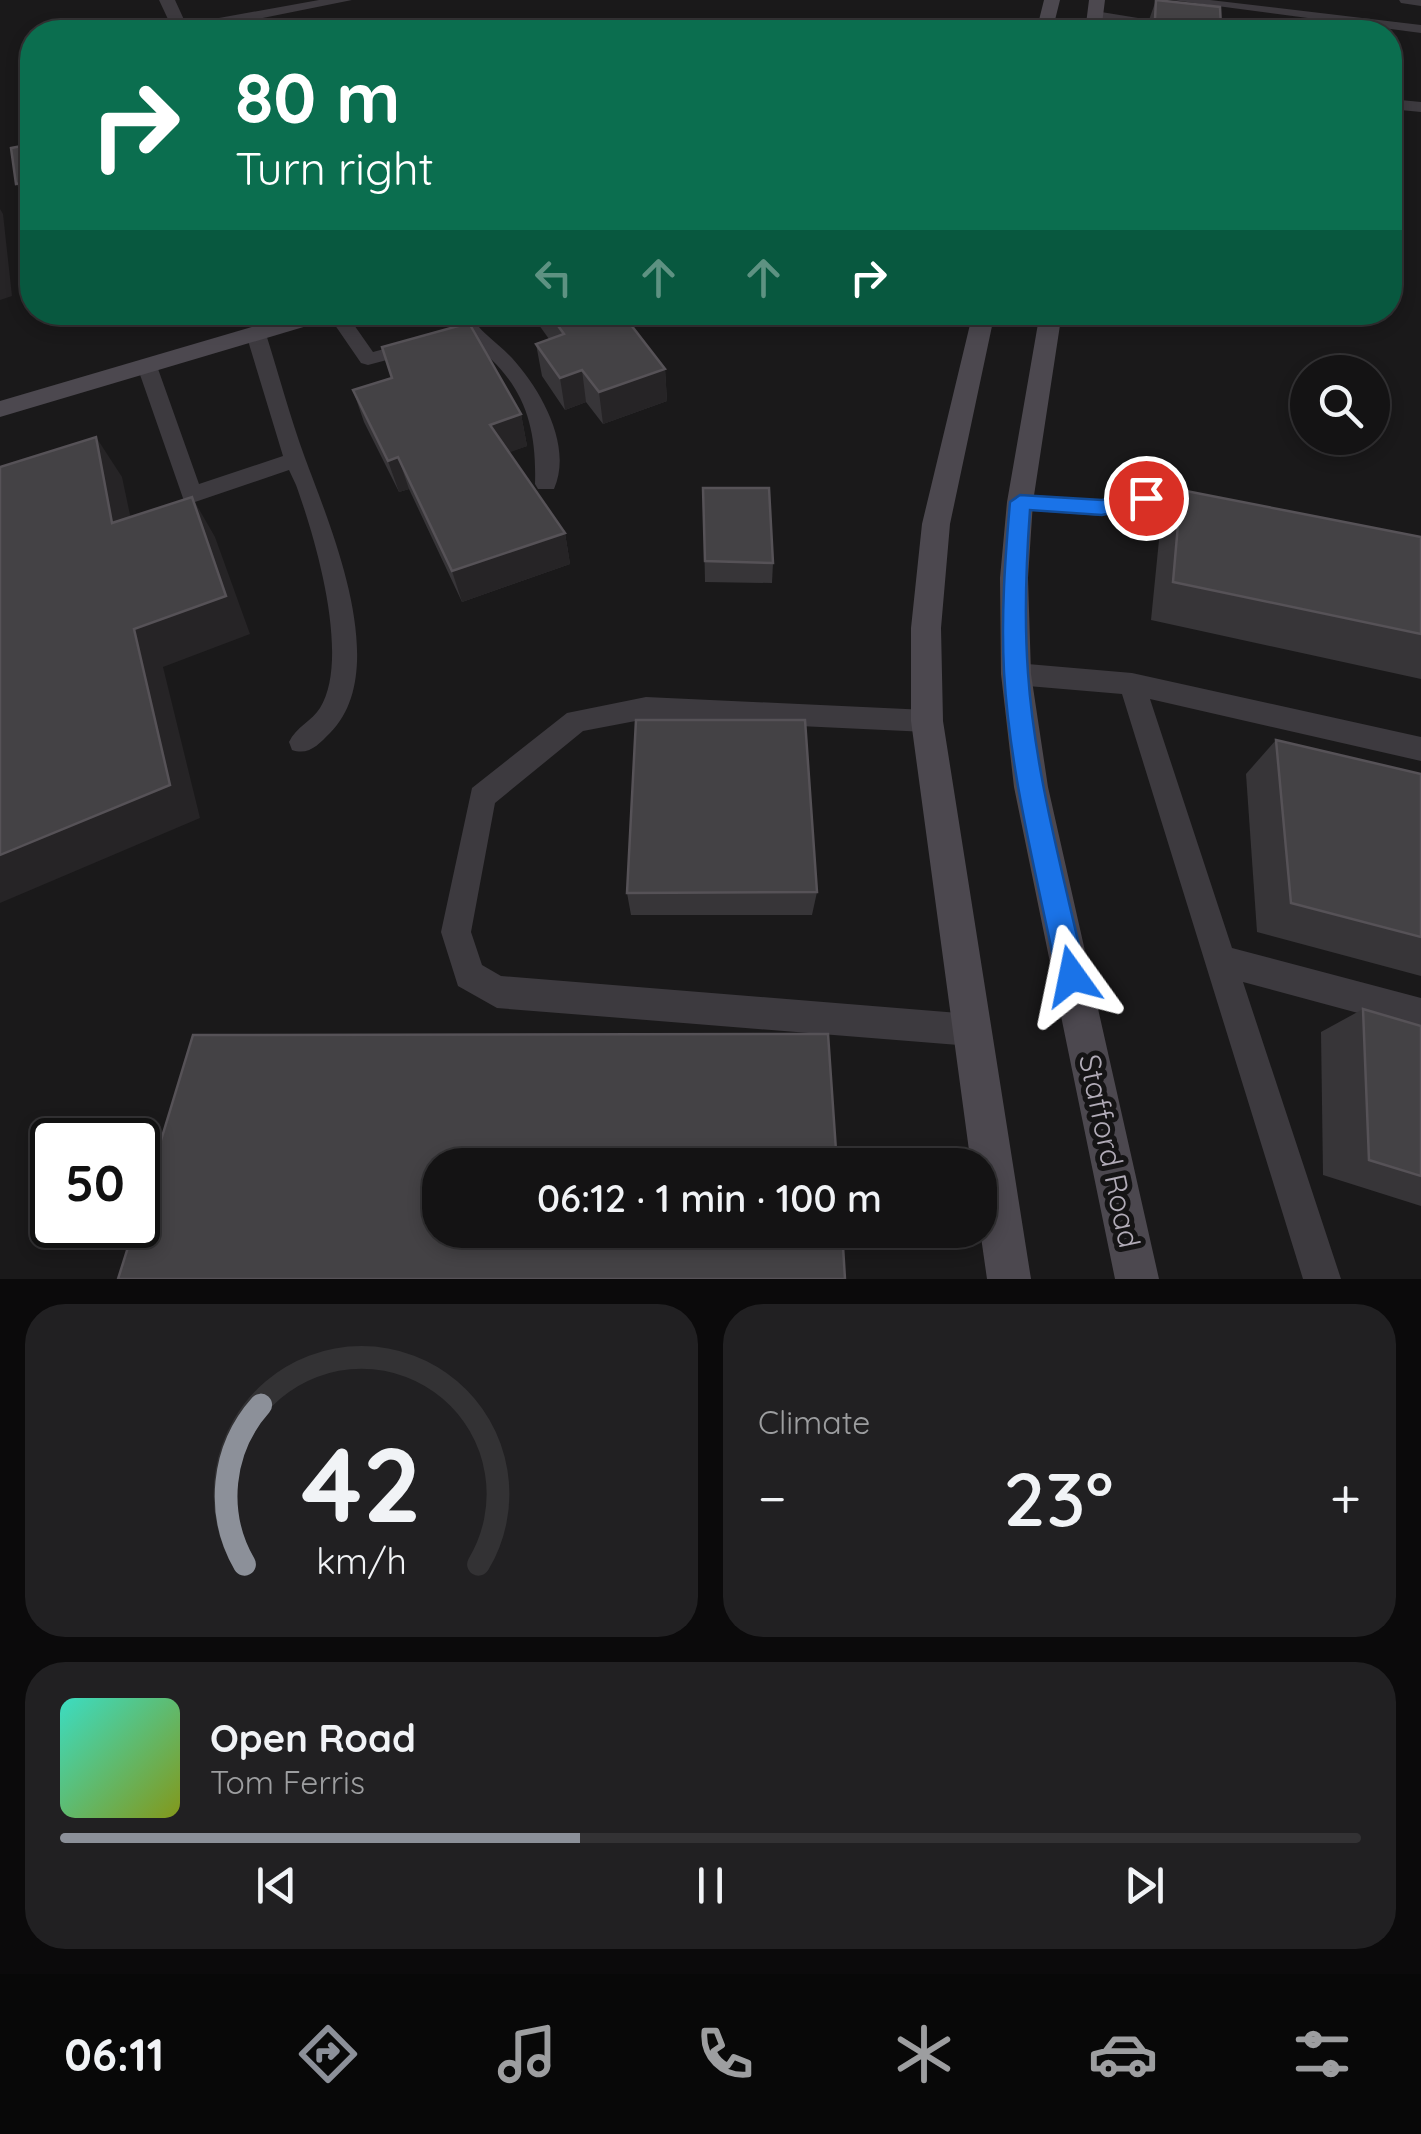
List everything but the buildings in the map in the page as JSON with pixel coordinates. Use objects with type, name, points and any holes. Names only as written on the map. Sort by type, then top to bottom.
[{"type":"main road","points":[[0,409],[286,325]]},
{"type":"main road","points":[[981,325],[936,524],[926,628],[927,721],[1009,1279]]},
{"type":"main road","name":"Stafford Road","points":[[1050,325],[1020,502],[1014,578],[1016,674],[1031,787],[1137,1279]]},
{"type":"street","points":[[243,20],[344,0]]},
{"type":"lane","points":[[1178,0],[1352,20]]},
{"type":"lane","points":[[1404,0],[1421,2]]},
{"type":"lane","points":[[1095,16],[1125,20]]},
{"type":"lane","points":[[333,325],[368,360],[468,332]]},
{"type":"lane","points":[[464,325],[468,332],[492,347],[532,402],[547,442],[546,484]]},
{"type":"lane","points":[[256,334],[295,460],[315,498],[332,568],[344,650],[333,711],[302,742]]},
{"type":"lane","points":[[147,366],[192,496],[295,460]]},
{"type":"lane","points":[[1020,502],[1102,508],[1146,498],[1219,512]]},
{"type":"lane","points":[[1016,674],[1132,684],[1421,749]]},
{"type":"lane","points":[[1132,684],[1322,1279]]},
{"type":"lane","points":[[927,721],[646,708],[576,721],[482,796],[456,932],[468,975],[497,992],[972,1030]]},
{"type":"lane","points":[[1219,960],[1421,1014]]},
{"type":"route","points":[[1072,976],[1031,787],[1016,674],[1014,578],[1020,502],[1102,508],[1146,498]]}]
